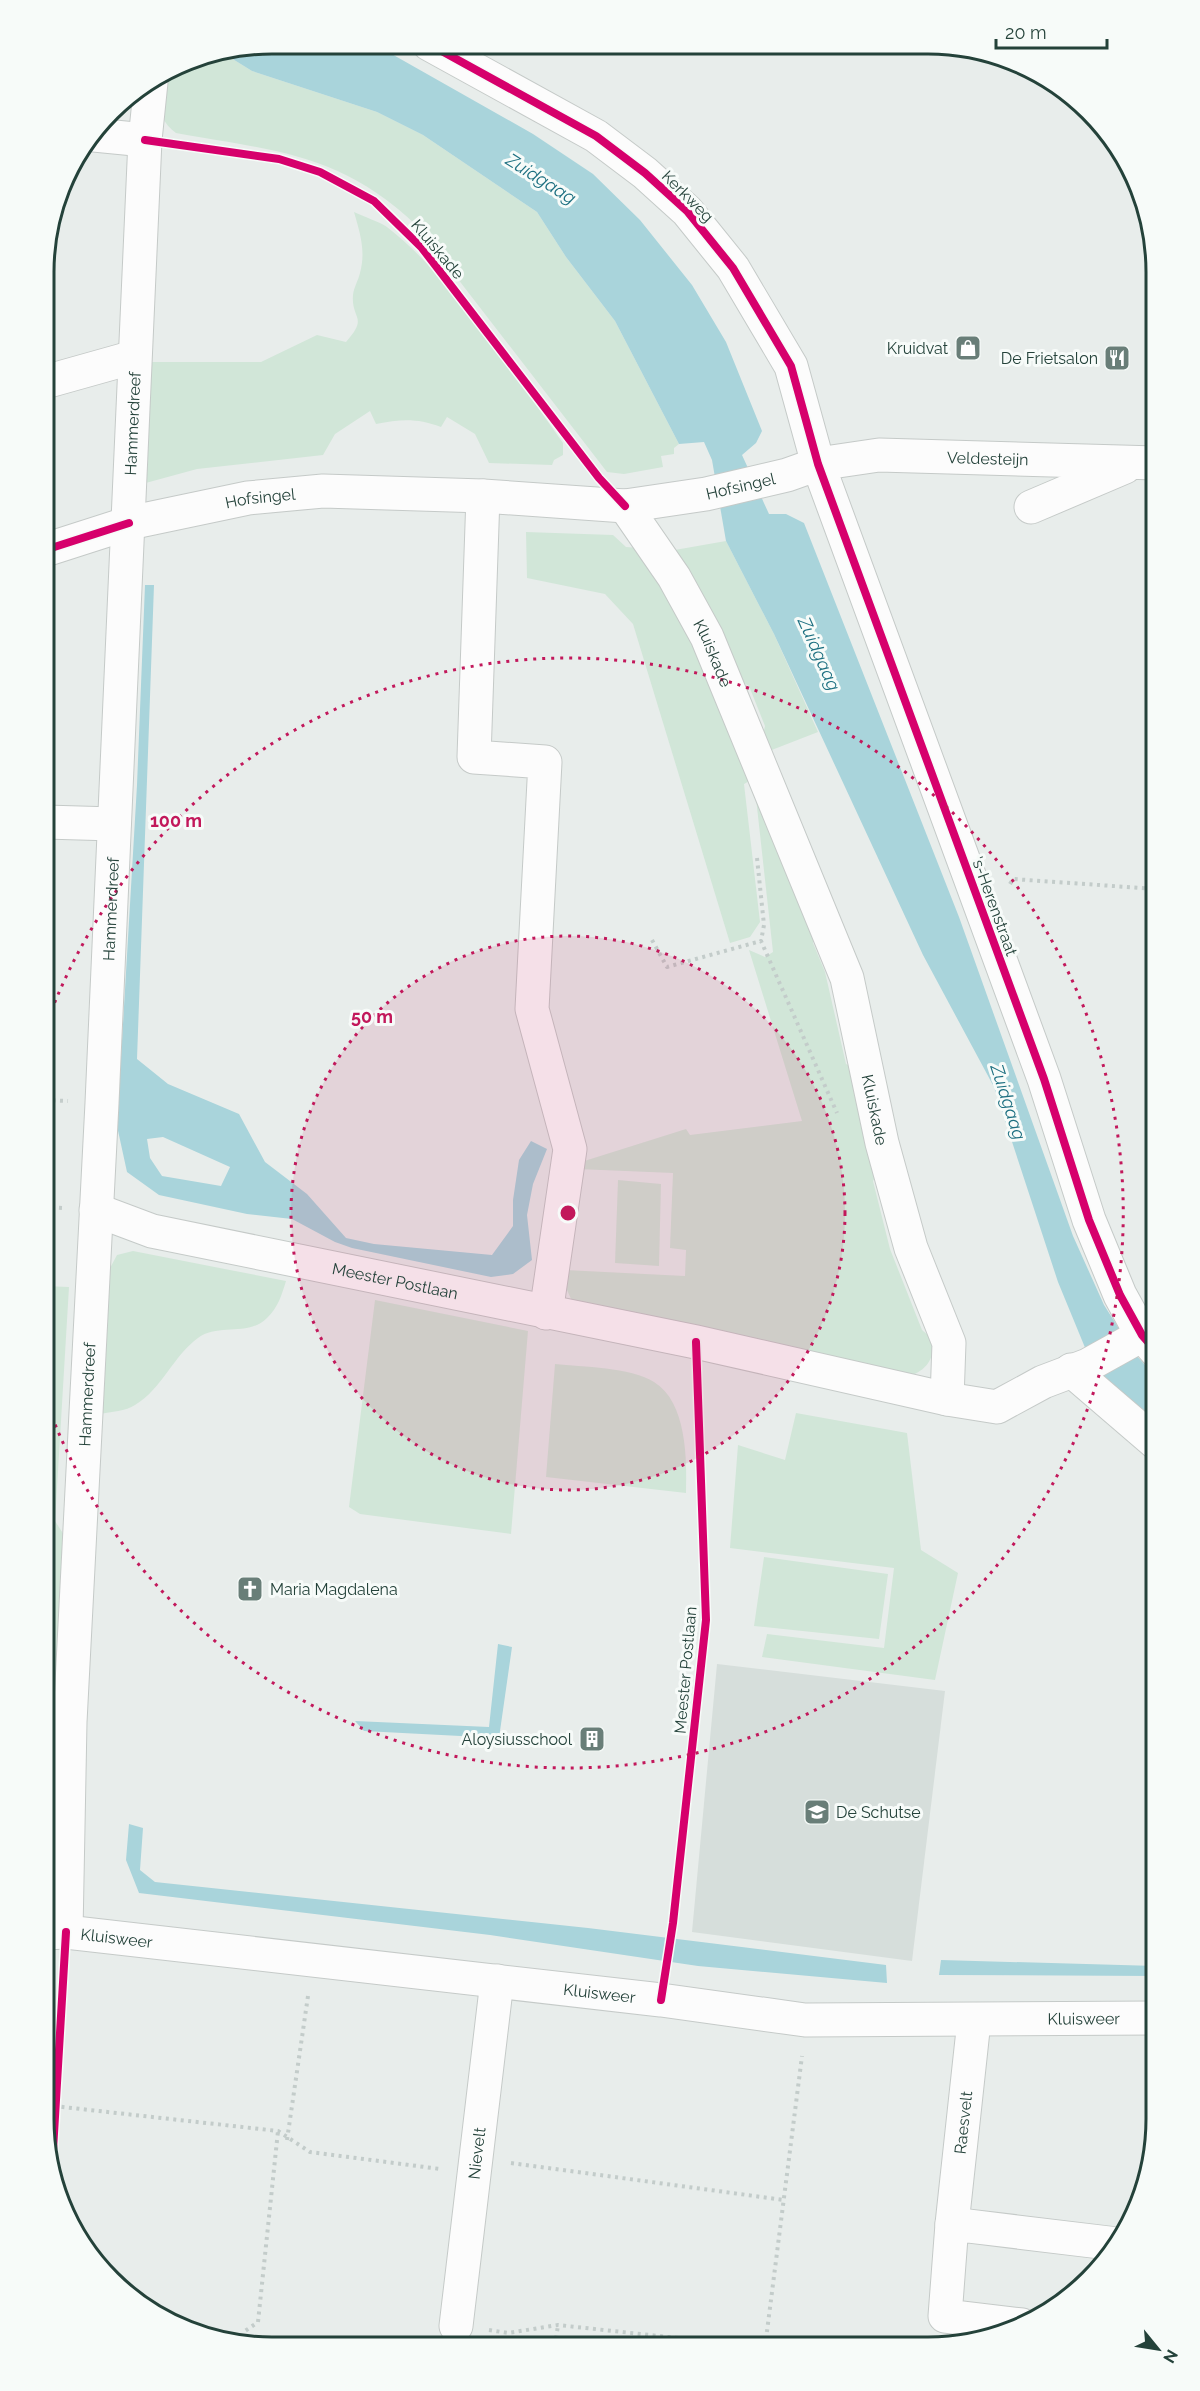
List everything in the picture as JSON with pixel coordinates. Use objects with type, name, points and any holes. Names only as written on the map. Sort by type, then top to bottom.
[{"type":"street","name":"Kerkweg","points":[[447,54],[596,136],[645,173],[687,211],[733,268],[791,366],[818,465]]},
{"type":"street","name":"Hammerdreef","points":[[55,1932],[61,1732],[96,1210],[129,523],[134,357],[145,140],[150,92]]},
{"type":"street","points":[[102,136],[145,140]]},
{"type":"street","points":[[54,379],[134,357]]},
{"type":"street","name":"Veldesteijn","points":[[818,465],[879,455],[1146,463]]},
{"type":"street","points":[[1031,507],[1146,463]]},
{"type":"street","name":"Hofsingel","points":[[54,547],[129,523],[248,498],[323,491],[483,496],[625,506],[706,494],[787,476],[818,465]]},
{"type":"street","name":"'s-Herenstraat","points":[[818,465],[1044,1079],[1089,1220],[1143,1343]]},
{"type":"street","points":[[483,496],[474,757],[545,762],[532,1009],[570,1149],[546,1313]]},
{"type":"street","name":"Kluiskade","points":[[625,506],[674,577],[707,637],[846,978],[882,1143],[911,1248],[949,1343],[947,1399]]},
{"type":"street","points":[[54,822],[114,824]]},
{"type":"street","name":"Meester Postlaan","points":[[96,1210],[152,1232],[696,1342],[947,1399],[997,1407],[1080,1367],[1143,1343]]},
{"type":"street","points":[[1080,1367],[1146,1433]]},
{"type":"street","name":"Kluisweer","points":[[55,1932],[313,1959],[805,2020],[974,2021],[1115,2016],[1146,2018]]},
{"type":"street","name":"Nievelt","points":[[456,2326],[497,1981]]},
{"type":"street","name":"Raesvelt","points":[[974,2021],[952,2224],[945,2316],[1004,2323]]},
{"type":"street","points":[[952,2224],[1107,2243]]},
{"type":"path","points":[[984,915],[1013,879],[1146,888]]},
{"type":"path","points":[[652,940],[667,967],[761,941],[839,1119]]},
{"type":"path","points":[[288,2140],[313,1959]]},
{"type":"path","points":[[766,2337],[805,2020]]},
{"type":"path","points":[[54,2116],[55,2095]]},
{"type":"path","points":[[54,2106],[278,2131],[288,2140],[310,2152],[475,2166],[784,2200]]},
{"type":"path","points":[[244,2335],[245,2331],[258,2322],[278,2131]]},
{"type":"path","points":[[456,2326],[508,2333],[558,2325],[668,2337]]},
{"type":"path","points":[[556,2337],[558,2325]]},
{"type":"shaded area","name":"De Schutse","points":[[717,1664],[945,1691],[912,1961],[692,1932]]},
{"type":"green space","points":[[231,58],[252,71],[377,112],[423,135],[537,212],[566,257],[615,321],[679,444],[674,448],[674,454],[661,456],[663,467],[624,474],[607,472],[417,226],[389,202],[361,183],[333,169],[305,159],[276,151],[176,133],[165,121],[160,108],[161,85],[163,83],[202,66]]},
{"type":"green space","points":[[354,212],[387,227],[436,273],[503,358],[563,443],[563,455],[554,460],[552,465],[489,463],[475,434],[447,417],[441,427],[409,420],[376,424],[370,411],[335,434],[323,455],[197,469],[142,484],[148,362],[261,362],[317,335],[346,342],[353,334],[358,322],[353,295],[362,265],[362,242]]},
{"type":"green space","points":[[526,532],[613,535],[626,547],[639,548],[686,626],[755,778],[744,784],[760,922],[750,937],[730,943],[633,624],[605,594],[527,578]]},
{"type":"green space","points":[[726,541],[774,634],[818,732],[764,753],[761,743],[765,726],[749,686],[737,679],[669,551]]},
{"type":"green space","points":[[755,789],[815,931],[813,943],[825,972],[846,1064],[856,1069],[880,1169],[873,1181],[890,1249],[922,1330],[935,1341],[928,1364],[908,1377],[572,1301],[567,1290],[565,1270],[685,1276],[686,1250],[670,1248],[673,1173],[577,1169],[578,1163],[686,1129],[690,1135],[802,1121],[749,950],[765,957],[773,952]]},
{"type":"green space","points":[[618,1180],[661,1184],[659,1266],[615,1263]]},
{"type":"green space","points":[[133,1251],[286,1281],[274,1310],[259,1324],[242,1329],[215,1331],[198,1338],[181,1354],[153,1390],[135,1405],[127,1409],[100,1414],[109,1270],[117,1255]]},
{"type":"green space","points":[[54,1286],[69,1287],[55,1521],[64,1535],[60,1672],[54,1676]]},
{"type":"green space","points":[[375,1300],[528,1331],[511,1534],[360,1514],[349,1507]]},
{"type":"green space","points":[[555,1364],[606,1368],[632,1373],[654,1382],[665,1391],[679,1417],[683,1433],[686,1493],[546,1477]]},
{"type":"green space","points":[[796,1413],[907,1433],[921,1550],[958,1573],[935,1680],[762,1657],[767,1634],[884,1648],[894,1568],[730,1548],[738,1445],[785,1460]]},
{"type":"green space","points":[[764,1557],[888,1574],[879,1639],[754,1626]]},
{"type":"water","name":"Zuidgaag","points":[[258,54],[392,54],[533,134],[593,174],[640,220],[692,285],[726,342],[762,431],[756,443],[742,455],[769,514],[786,514],[804,523],[959,917],[1073,1236],[1104,1305],[1135,1354],[1146,1366],[1146,1415],[1103,1376],[1086,1350],[1058,1282],[994,1087],[923,955],[774,634],[726,541],[712,460],[704,442],[679,444],[615,321],[566,257],[537,212],[423,135],[377,112],[252,71],[231,58]]},
{"type":"water","points":[[145,585],[154,585],[137,1059],[168,1084],[239,1114],[265,1162],[307,1194],[346,1238],[374,1244],[492,1255],[513,1226],[513,1200],[519,1160],[531,1141],[547,1149],[533,1184],[527,1215],[532,1260],[513,1274],[491,1277],[352,1248],[335,1242],[292,1219],[247,1214],[159,1195],[127,1172],[117,1126],[137,785]],"holes":[[[163,1137],[230,1167],[221,1186],[162,1176],[150,1158],[147,1139]]]},
{"type":"water","points":[[498,1644],[512,1647],[499,1738],[364,1731],[355,1721],[489,1727]]},
{"type":"water","points":[[129,1824],[143,1828],[140,1870],[155,1882],[588,1928],[886,1965],[887,1983],[698,1966],[490,1935],[139,1893],[126,1860]]},
{"type":"water","points":[[941,1960],[1146,1966],[1146,1976],[939,1975]]},
{"type":"cycle path","points":[[447,54],[596,136],[645,173],[687,211],[733,268],[791,366],[818,464],[1044,1079],[1089,1220],[1120,1295],[1146,1340]]},
{"type":"cycle path","points":[[145,140],[279,159],[320,172],[374,201],[422,248],[599,478],[625,506]]},
{"type":"cycle path","points":[[54,547],[129,523]]},
{"type":"cycle path","points":[[661,2000],[673,1923],[706,1620],[696,1342]]},
{"type":"cycle path","points":[[54,2133],[66,1932]]},
{"type":"place","name":"Kruidvat","points":[[968,348]]},
{"type":"place","name":"De Frietsalon","points":[[1117,358]]},
{"type":"place","name":"Maria Magdalena","points":[[250,1589]]},
{"type":"place","name":"Aloysiusschool","points":[[592,1739]]},
{"type":"place","name":"De Schutse","points":[[817,1812]]}]
